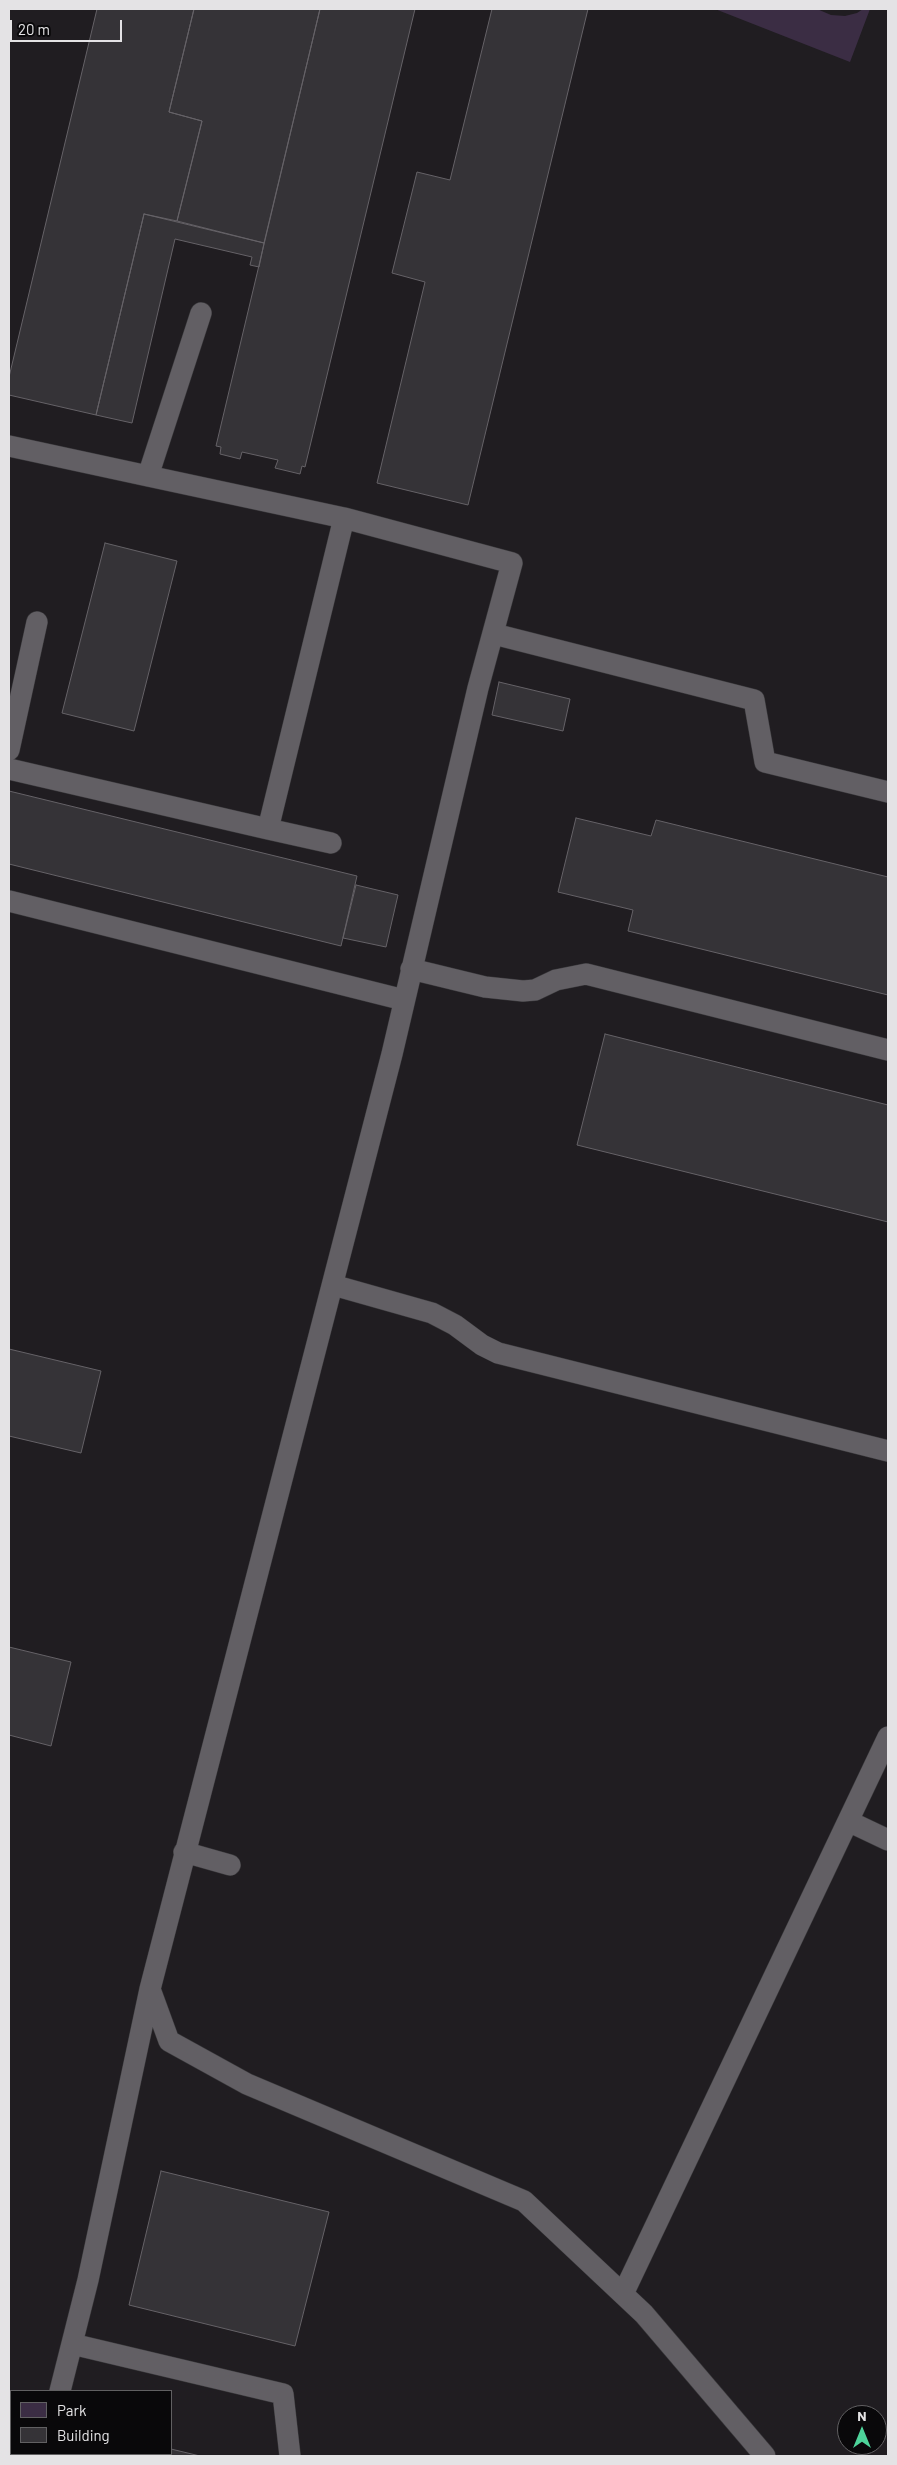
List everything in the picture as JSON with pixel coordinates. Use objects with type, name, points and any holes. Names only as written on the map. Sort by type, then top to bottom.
[{"type":"lane","points":[[148,476],[201,313]]},
{"type":"lane","points":[[9,446],[344,518],[512,563],[478,688],[390,1063],[150,1989],[88,2280],[60,2390]]},
{"type":"lane","points":[[268,829],[344,518]]},
{"type":"lane","points":[[9,750],[37,622]]},
{"type":"lane","points":[[494,634],[754,700],[765,762],[888,792]]},
{"type":"lane","points":[[9,769],[331,843]]},
{"type":"lane","points":[[9,901],[404,1000]]},
{"type":"lane","points":[[412,969],[484,987],[523,991],[535,990],[556,980],[586,974],[888,1050]]},
{"type":"lane","points":[[333,1285],[432,1313],[455,1325],[482,1346],[498,1353],[888,1450]]},
{"type":"lane","points":[[623,2294],[888,1737]]},
{"type":"lane","points":[[848,1821],[888,1840]]},
{"type":"lane","points":[[184,1852],[230,1865]]},
{"type":"lane","points":[[150,1989],[169,2041],[247,2084],[524,2201],[644,2314],[765,2456]]},
{"type":"lane","points":[[72,2344],[283,2394],[290,2456]]},
{"type":"green space","points":[[715,9],[817,9],[831,15],[845,16],[857,13],[863,9],[870,9],[850,62]]},
{"type":"building","points":[[97,9],[194,9],[169,112],[202,121],[177,221],[144,214],[96,415],[9,395],[9,377]]},
{"type":"building","points":[[194,9],[320,9],[264,243],[177,221],[202,121],[169,112]]},
{"type":"building","points":[[320,9],[415,9],[305,467],[302,466],[300,474],[275,468],[278,460],[242,452],[240,459],[220,454],[221,447],[216,446]]},
{"type":"building","points":[[492,9],[588,9],[468,505],[377,483],[425,282],[392,273],[417,172],[450,180]]},
{"type":"building","points":[[144,214],[264,243],[259,267],[250,265],[252,257],[175,239],[132,423],[96,415]]},
{"type":"building","points":[[105,543],[177,561],[134,731],[62,713]]},
{"type":"building","points":[[499,682],[570,699],[563,731],[492,715]]},
{"type":"building","points":[[9,791],[357,876],[341,946],[9,864]]},
{"type":"building","points":[[576,818],[651,836],[656,820],[888,877],[888,995],[628,931],[633,910],[558,892]]},
{"type":"building","points":[[356,885],[398,895],[386,947],[343,938]]},
{"type":"building","points":[[605,1034],[888,1105],[888,1222],[577,1145]]},
{"type":"building","points":[[9,1349],[101,1371],[81,1453],[9,1436]]},
{"type":"building","points":[[9,1647],[71,1662],[51,1746],[9,1735]]},
{"type":"building","points":[[161,2171],[329,2212],[295,2346],[129,2305]]},
{"type":"building","points":[[172,2449],[200,2456],[127,2456],[172,2455]]}]
